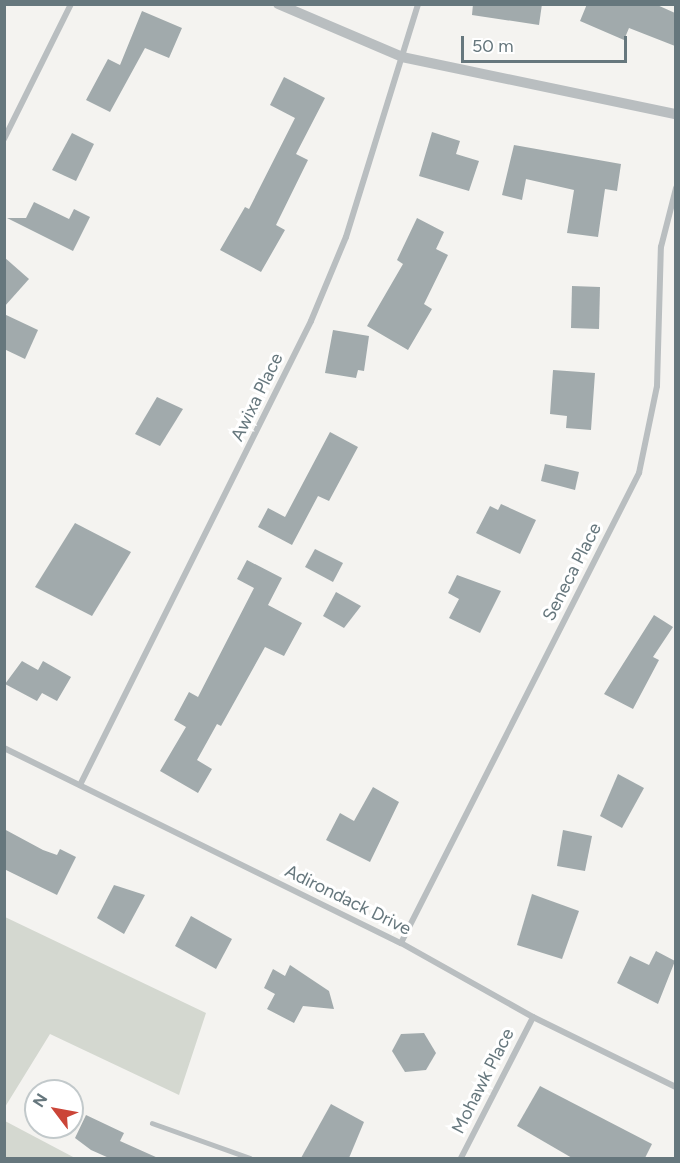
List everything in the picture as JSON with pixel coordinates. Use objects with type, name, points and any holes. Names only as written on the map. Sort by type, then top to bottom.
[{"type":"street","points":[[4,140],[71,4]]},
{"type":"street","points":[[278,4],[402,57],[675,114]]},
{"type":"street","name":"Awixa Place","points":[[80,785],[311,321],[346,237],[418,4]]},
{"type":"street","name":"Seneca Place","points":[[401,943],[639,473],[657,386],[661,247],[675,188]]},
{"type":"street","name":"Adirondack Drive","points":[[4,748],[401,943],[533,1017],[675,1087]]},
{"type":"street","name":"Mohawk Place","points":[[461,1158],[533,1017]]},
{"type":"lane","points":[[152,1123],[250,1158]]},
{"type":"shaded area","points":[[5,917],[206,1013],[179,1095],[50,1034],[5,1107]]},
{"type":"shaded area","points":[[4,1121],[24,1131],[24,1139],[39,1139],[75,1158],[5,1158]]},
{"type":"building","points":[[473,4],[542,4],[539,25],[472,15]]},
{"type":"building","points":[[587,4],[655,4],[675,13],[675,46],[629,28],[624,40],[580,21]]},
{"type":"building","points":[[142,11],[182,28],[169,58],[145,48],[110,112],[86,100],[108,59],[120,65]]},
{"type":"building","points":[[284,77],[325,98],[296,154],[308,160],[276,225],[285,230],[261,272],[220,250],[245,207],[249,209],[295,118],[270,105]]},
{"type":"building","points":[[432,132],[460,141],[456,154],[479,161],[469,191],[419,176]]},
{"type":"building","points":[[72,133],[94,144],[76,181],[52,170]]},
{"type":"building","points":[[514,145],[621,164],[617,191],[605,189],[598,237],[567,233],[574,190],[526,179],[522,200],[502,195]]},
{"type":"building","points":[[34,202],[69,219],[74,209],[90,217],[73,251],[7,218],[26,218]]},
{"type":"building","points":[[417,218],[444,232],[436,249],[448,255],[424,304],[432,309],[408,350],[367,326],[403,264],[397,260]]},
{"type":"building","points":[[4,257],[29,279],[4,307]]},
{"type":"building","points":[[572,286],[600,287],[599,329],[571,328]]},
{"type":"building","points":[[4,314],[38,330],[25,359],[4,349]]},
{"type":"building","points":[[333,330],[369,336],[364,371],[358,370],[356,378],[325,373]]},
{"type":"building","points":[[553,370],[595,373],[591,430],[566,428],[567,416],[550,414]]},
{"type":"building","points":[[157,397],[183,409],[160,446],[135,434]]},
{"type":"building","points":[[330,432],[358,447],[329,501],[318,496],[292,545],[258,527],[268,508],[285,517]]},
{"type":"building","points":[[545,464],[579,472],[575,490],[541,481]]},
{"type":"building","points":[[501,504],[536,520],[520,554],[476,533],[490,506],[498,510]]},
{"type":"building","points":[[75,523],[131,552],[92,616],[35,587]]},
{"type":"building","points":[[315,549],[343,563],[333,582],[305,567]]},
{"type":"building","points":[[247,560],[282,578],[268,605],[302,623],[284,656],[265,647],[221,726],[217,724],[197,760],[212,769],[198,793],[160,771],[186,727],[174,720],[189,692],[198,697],[254,588],[237,579]]},
{"type":"building","points":[[457,575],[501,591],[480,633],[449,618],[459,599],[448,593]]},
{"type":"building","points":[[336,592],[361,606],[344,628],[323,616]]},
{"type":"building","points":[[654,615],[673,627],[653,657],[659,660],[633,709],[604,694]]},
{"type":"building","points":[[22,661],[38,670],[43,661],[71,677],[57,701],[42,693],[37,701],[5,684]]},
{"type":"building","points":[[618,774],[644,788],[622,828],[600,816]]},
{"type":"building","points":[[373,787],[399,802],[370,862],[326,840],[340,813],[354,821]]},
{"type":"building","points":[[4,829],[43,850],[57,855],[60,849],[76,857],[57,895],[4,869]]},
{"type":"building","points":[[563,830],[592,836],[585,871],[557,866]]},
{"type":"building","points":[[114,885],[145,895],[124,934],[97,918]]},
{"type":"building","points":[[532,894],[579,911],[562,959],[517,945]]},
{"type":"building","points":[[191,916],[232,939],[216,969],[175,946]]},
{"type":"building","points":[[656,951],[675,961],[658,1004],[617,983],[630,956],[649,965]]},
{"type":"building","points":[[290,965],[329,991],[334,1009],[303,1006],[294,1023],[267,1009],[275,994],[264,988],[273,969],[285,976]]},
{"type":"building","points":[[424,1033],[436,1053],[426,1070],[405,1072],[392,1051],[401,1034]]},
{"type":"building","points":[[540,1086],[652,1144],[645,1158],[572,1158],[517,1126]]},
{"type":"building","points":[[331,1104],[364,1122],[349,1158],[301,1158]]},
{"type":"building","points":[[86,1115],[124,1133],[120,1141],[158,1158],[109,1158],[91,1150],[76,1139],[84,1139]]}]
